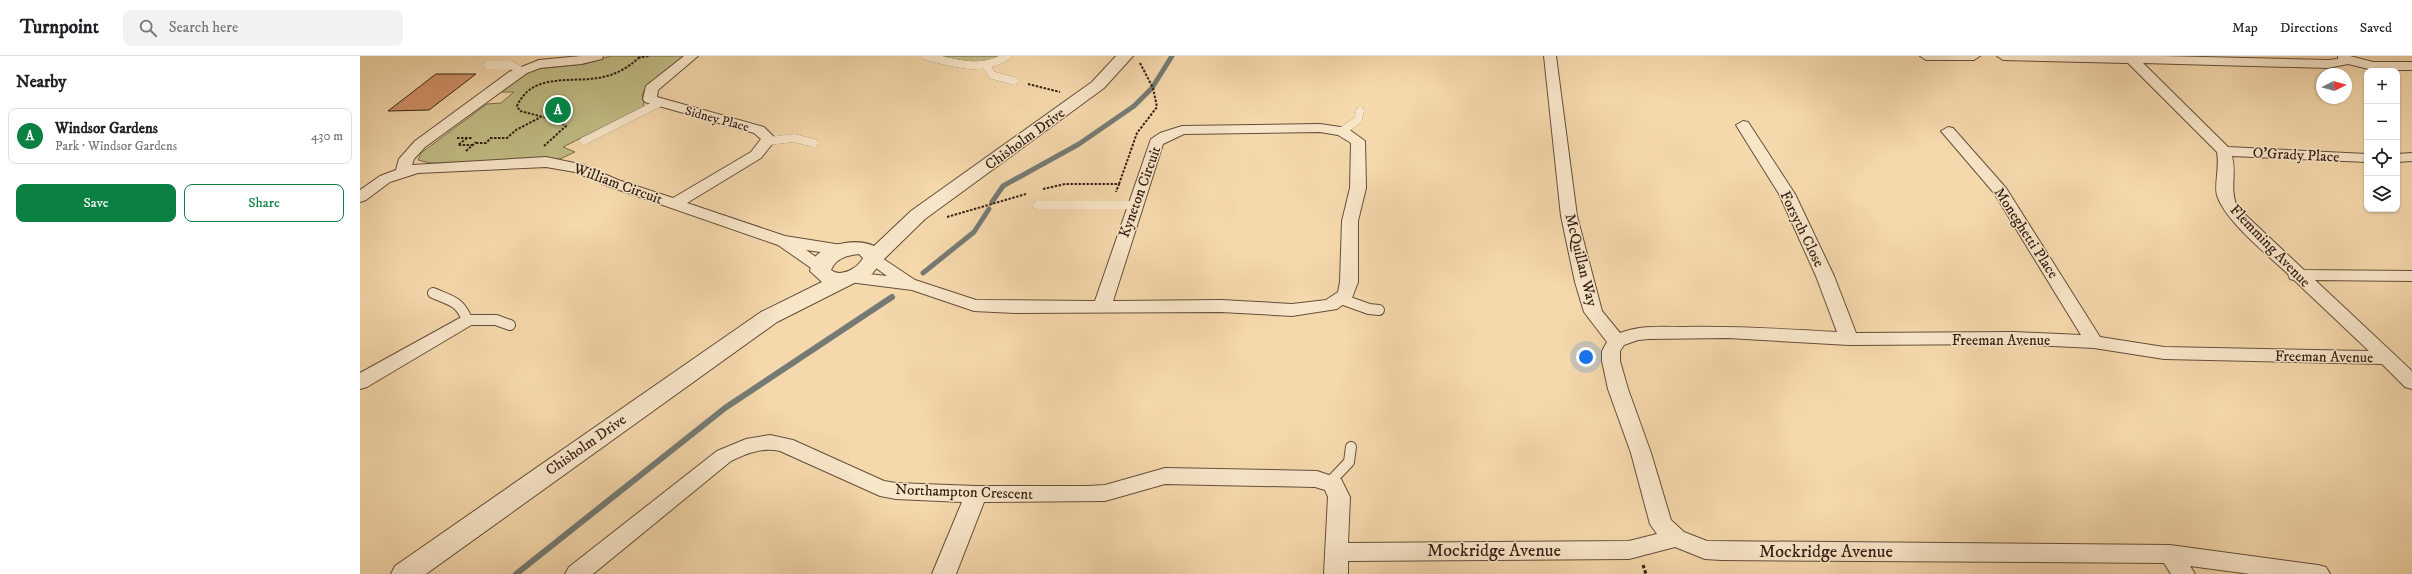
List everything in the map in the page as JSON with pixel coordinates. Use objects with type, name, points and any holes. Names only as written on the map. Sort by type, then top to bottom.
[{"type":"street","points":[[404,172],[406,161],[411,153],[446,124],[465,112],[507,79],[521,71],[543,63],[577,61],[597,56]]},
{"type":"street","points":[[659,103],[650,99],[651,89],[692,56]]},
{"type":"street","name":"Chisholm Drive","points":[[405,574],[769,317],[865,270],[873,259],[918,215],[1098,86],[1125,56]]},
{"type":"street","name":"McQuillan Way","points":[[1550,56],[1569,216],[1584,282],[1593,312],[1617,341]]},
{"type":"street","points":[[1926,56],[1974,56]]},
{"type":"street","points":[[2003,56],[2328,64],[2341,63],[2345,58],[2373,66],[2412,66]]},
{"type":"street","points":[[2131,59],[2224,151]]},
{"type":"street","name":"Sidney Place","points":[[659,103],[759,130],[767,136],[768,141],[756,155],[674,204]]},
{"type":"street","name":"Forsyth Close","points":[[1743,125],[1786,194],[1825,276],[1848,340]]},
{"type":"street","name":"Kyneton Circuit","points":[[1102,306],[1156,142],[1164,136],[1182,130],[1320,128],[1342,131],[1355,137],[1360,146],[1358,188],[1350,221],[1349,282],[1346,294],[1342,299]]},
{"type":"street","name":"Moneghetti Place","points":[[1948,131],[2000,191],[2094,342]]},
{"type":"street","name":"O'Grady Place","points":[[2224,151],[2364,158]]},
{"type":"street","name":"Flemming Avenue","points":[[2224,151],[2226,165],[2224,193],[2230,209],[2296,275],[2412,382]]},
{"type":"street","points":[[2400,158],[2412,157]]},
{"type":"street","name":"William Circuit","points":[[360,197],[385,179],[404,172],[428,168],[528,163],[563,164],[579,168],[613,183],[782,241],[845,250]]},
{"type":"street","name":"Chisholm Drive","points":[[769,317],[820,267],[828,257],[918,215]]},
{"type":"street","name":"William Circuit","points":[[782,241],[820,267]]},
{"type":"street","points":[[845,250],[865,250],[871,253],[873,259],[915,285]]},
{"type":"street","points":[[820,267],[822,273],[827,277],[848,277],[915,285],[979,306],[1221,306],[1299,310],[1322,308],[1342,299]]},
{"type":"street","points":[[2296,275],[2412,276]]},
{"type":"street","points":[[360,382],[467,320]]},
{"type":"street","name":"Freeman Avenue","points":[[1617,341],[1635,334],[1728,332],[1848,340],[2014,338],[2094,342],[2164,353],[2386,358]]},
{"type":"street","points":[[1617,341],[1611,350],[1610,361],[1618,389],[1641,454],[1661,524],[1676,538]]},
{"type":"street","name":"Northampton Crescent","points":[[577,574],[717,461],[734,451],[752,444],[782,444],[880,488],[896,491],[976,494],[1099,494],[1155,477],[1175,475],[1312,477],[1329,483]]},
{"type":"street","points":[[1329,483],[1336,488],[1340,499],[1336,574]]},
{"type":"street","points":[[944,574],[976,494]]},
{"type":"street","name":"Mockridge Avenue","points":[[1337,552],[1629,550],[1676,538],[1704,550],[1721,551],[2170,554],[2318,574]]},
{"type":"street","points":[[2170,554],[2183,574]]},
{"type":"lane","points":[[926,56],[969,66],[986,65],[1007,56]]},
{"type":"lane","points":[[487,65],[511,65],[521,71]]},
{"type":"lane","points":[[986,65],[992,74],[1014,81]]},
{"type":"lane","points":[[584,141],[659,103]]},
{"type":"lane","points":[[1342,131],[1358,120],[1360,111]]},
{"type":"lane","points":[[768,141],[794,138],[814,143]]},
{"type":"lane","points":[[1037,205],[1134,205]]},
{"type":"lane","points":[[433,293],[457,303],[462,307],[467,320],[496,320],[510,325]]},
{"type":"lane","points":[[1342,299],[1369,309],[1379,310]]},
{"type":"lane","points":[[1329,483],[1349,462],[1351,447]]},
{"type":"path","points":[[540,149],[566,126],[559,121],[524,112],[517,106],[521,98],[532,88],[555,80],[592,78],[609,75],[629,67],[640,56]]},
{"type":"path","points":[[638,58],[649,56]]},
{"type":"path","points":[[1119,184],[1136,136],[1142,124],[1154,114],[1157,105],[1156,94],[1140,63],[1142,60]]},
{"type":"path","points":[[1014,81],[1082,98]]},
{"type":"path","points":[[475,143],[486,143],[491,138],[507,138],[516,130],[541,116]]},
{"type":"path","points":[[467,138],[458,145],[473,145]]},
{"type":"shaded area","points":[[610,56],[685,56],[645,89],[642,95],[644,103],[643,107],[563,147],[575,152],[560,159],[430,163],[418,160],[421,153],[487,104],[501,103],[514,92],[502,92],[524,74],[536,69],[585,64]]},
{"type":"shaded area","points":[[940,56],[1001,56],[986,61],[970,62]]},
{"type":"building","points":[[436,74],[476,74],[429,110],[388,111]]},
{"type":"waterway","points":[[992,202],[1003,186],[1079,144],[1134,106],[1152,88],[1172,56]]},
{"type":"waterway","points":[[923,273],[974,232],[989,209]]},
{"type":"waterway","points":[[516,574],[725,408],[892,297]]},
{"type":"place","name":"Windsor Gardens","points":[[558,110]]}]
